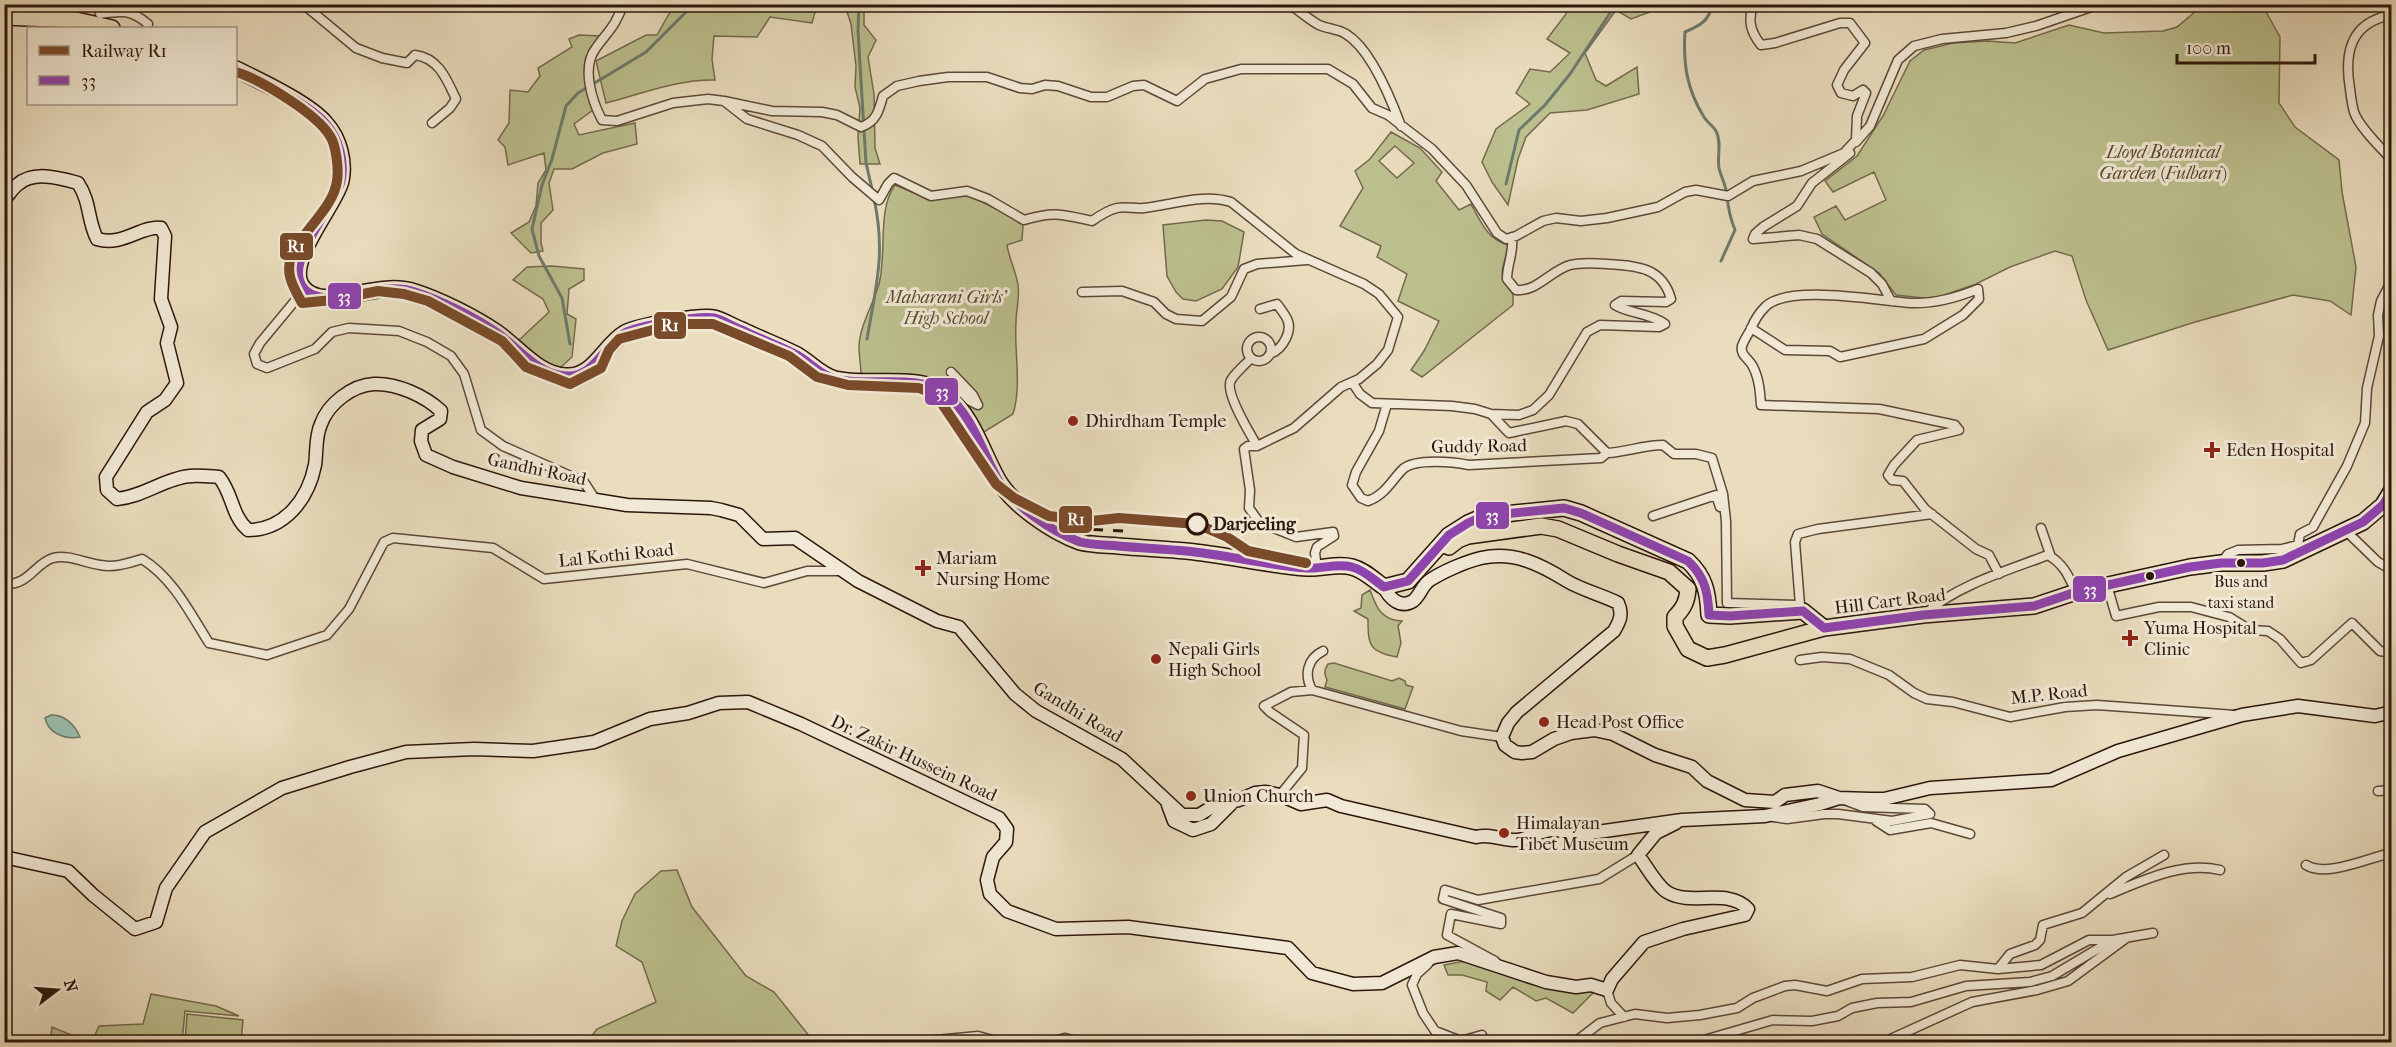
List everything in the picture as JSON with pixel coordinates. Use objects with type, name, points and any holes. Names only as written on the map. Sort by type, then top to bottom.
[{"type":"highway","points":[[4,17],[76,20],[108,27]]},
{"type":"highway","points":[[237,70],[277,90],[325,121],[339,146],[341,181],[327,212],[302,251],[298,265],[298,276],[304,290],[314,297],[331,298],[382,288],[414,291],[493,330],[538,368],[567,376],[579,374],[592,366],[614,340],[639,327],[712,318],[798,356],[828,378],[850,383],[924,384],[948,396],[964,416],[983,445],[997,479],[1012,500],[1053,528],[1080,542],[1202,553],[1317,568],[1353,567],[1363,571],[1384,587],[1425,573],[1458,540],[1486,532],[1541,526],[1571,532],[1618,554],[1669,572],[1678,578],[1688,588],[1687,598],[1683,609],[1676,617],[1675,626],[1688,649],[1696,655],[1707,658],[1725,655],[1826,627]]},
{"type":"highway","name":"Hill Cart Road","points":[[1801,608],[1826,627],[1923,615],[2034,606],[2076,592],[2176,570],[2221,563],[2262,563],[2283,560],[2363,522],[2376,512],[2391,490]]},
{"type":"highway","points":[[1413,577],[1431,553],[1449,535],[1468,523],[1484,516],[1564,508],[1581,513],[1688,561],[1700,572],[1706,584],[1709,615],[1730,616],[1801,608]]},
{"type":"main road","name":"Gandhi Road","points":[[4,201],[18,184],[38,176],[60,178],[78,183],[87,196],[92,229],[97,239],[107,242],[155,227],[161,228],[165,236],[161,300],[171,327],[167,343],[177,382],[165,400],[147,412],[106,477],[107,490],[117,499],[131,498],[175,479],[195,475],[219,477],[228,488],[231,507],[239,522],[248,530],[262,530],[274,526],[291,513],[302,498],[315,466],[320,426],[330,407],[352,391],[373,384],[405,390],[434,404],[441,411],[440,419],[422,430],[421,441],[426,455],[453,467],[521,488],[627,505],[711,508],[739,515],[763,538],[795,538],[858,581],[937,621],[959,627],[1015,694],[1036,711],[1122,759],[1182,815],[1199,815],[1217,804],[1255,793],[1280,795],[1300,804],[1326,800],[1341,806],[1476,837],[1486,834],[1505,840],[1518,840],[1557,829],[1568,834],[1583,834],[1682,820],[1765,816],[1839,798]]},
{"type":"main road","points":[[1384,587],[1392,599],[1405,603],[1413,601],[1429,580],[1464,564],[1482,558],[1511,558],[1534,561],[1568,581],[1618,603],[1621,611],[1614,631],[1517,712],[1508,723],[1502,737],[1505,745],[1515,752],[1532,752],[1554,739],[1571,733],[1594,730],[1613,734],[1655,755],[1692,767],[1707,781],[1745,800],[1775,802],[1785,795],[1818,791],[1839,798],[1884,799],[1930,788],[2051,780],[2118,751],[2242,715],[2298,706],[2375,716],[2391,712]]},
{"type":"main road","name":"Dr. Zakir Hussein Road","points":[[4,857],[68,871],[135,929],[156,922],[166,888],[205,832],[282,789],[406,752],[474,748],[533,751],[594,742],[650,719],[688,713],[719,703],[748,702],[801,724],[999,818],[1006,829],[1006,842],[993,857],[987,880],[990,894],[1007,911],[1056,929],[1128,927],[1288,948],[1312,973],[1353,984],[1382,983],[1434,957],[1458,953],[1546,982],[1576,987],[1591,985],[1607,990]]},
{"type":"main road","points":[[1607,990],[1612,979],[1644,942],[1683,929],[1745,915],[1748,909],[1743,904],[1723,898],[1693,898],[1667,892],[1638,855],[1656,833],[1682,820]]},
{"type":"street","points":[[113,4],[98,9],[100,14],[122,11],[136,14],[148,24],[147,27]]},
{"type":"street","points":[[303,4],[356,48],[382,58],[407,63],[415,55],[425,57],[442,70],[456,99],[450,108],[432,123]]},
{"type":"street","points":[[623,4],[611,31],[594,50],[587,68],[596,109],[602,120],[617,121],[673,103],[708,99],[772,111],[822,112],[837,115],[861,127],[870,124],[878,114],[883,96],[897,86],[948,77],[987,77],[1020,88],[1032,89],[1046,85],[1058,86],[1091,97],[1107,97],[1134,86],[1144,85],[1177,101],[1205,79],[1241,69],[1271,68],[1313,71],[1328,69],[1353,84],[1372,108],[1388,115],[1432,149],[1466,185],[1497,233],[1506,238],[1543,221],[1556,218],[1581,221],[1629,214],[1658,207],[1685,192],[1696,190],[1728,196],[1753,181],[1801,171],[1844,153],[1870,126],[1898,60],[1914,46],[1942,39],[2006,33],[2036,26],[2100,4]]},
{"type":"street","points":[[1288,4],[1322,26],[1346,33],[1353,40],[1374,69],[1402,126]]},
{"type":"street","points":[[1753,4],[1749,18],[1752,33],[1761,45],[1775,44],[1840,23],[1850,23],[1865,43],[1844,70],[1838,85],[1840,93],[1853,96],[1863,90],[1866,93],[1857,116],[1854,149],[1812,183],[1797,206],[1763,227],[1755,234],[1754,239],[1799,235],[1817,239],[1871,273],[1882,284],[1891,301]]},
{"type":"street","points":[[2391,15],[2375,19],[2359,30],[2349,50],[2346,67],[2354,114],[2391,161],[2389,176],[2391,185]]},
{"type":"street","points":[[724,101],[747,118],[798,135],[822,146],[852,177],[879,200],[894,178],[931,196],[967,191],[988,199],[1024,220],[1046,213],[1059,213],[1092,221],[1119,207],[1139,208],[1161,206],[1184,200],[1221,199],[1231,202],[1296,254],[1364,284],[1379,294],[1398,317],[1388,350],[1377,364],[1356,381],[1341,387],[1322,402],[1314,413],[1294,428],[1257,446],[1248,446],[1244,449],[1250,490],[1249,508],[1259,522],[1296,537],[1333,532],[1334,536],[1317,547],[1315,553],[1317,568]]},
{"type":"street","points":[[1356,381],[1360,394],[1372,403],[1452,406],[1491,414],[1519,416],[1533,410],[1549,395],[1587,332],[1600,325],[1659,327],[1665,324],[1615,305],[1621,301],[1666,302],[1671,299],[1663,281],[1633,265],[1593,263],[1570,265],[1526,291],[1516,290],[1507,279],[1507,266],[1512,256],[1512,237]]},
{"type":"street","points":[[1082,292],[1122,291],[1154,302],[1166,314],[1176,319],[1202,321],[1230,297],[1244,269],[1257,264],[1308,260]]},
{"type":"street","points":[[2221,563],[2228,554],[2238,550],[2282,549],[2298,545],[2300,534],[2313,526],[2347,466],[2365,423],[2367,388],[2379,336],[2378,315],[2381,301],[2391,280]]},
{"type":"street","points":[[1751,328],[1785,350],[1830,351],[1840,357],[1924,339],[1963,315],[1979,299],[1978,289],[1939,302],[1912,303],[1796,295],[1781,298],[1767,305],[1751,328],[1742,347],[1744,357],[1755,373],[1761,405],[1880,409],[1955,425],[1959,430],[1917,440],[1893,465],[1888,475],[1892,480],[1903,481],[1925,509],[1976,549],[1989,555],[1999,574]]},
{"type":"street","points":[[304,290],[260,344],[254,354],[256,364],[267,369],[315,349],[332,332],[349,328],[399,332],[427,342],[451,356],[464,374],[481,430],[503,446],[584,482],[595,499]]},
{"type":"street","points":[[1260,309],[1277,304],[1287,318],[1288,330],[1285,341],[1279,351],[1270,354]]},
{"type":"street","points":[[1260,337],[1267,340],[1271,347],[1270,354],[1265,360],[1258,362],[1251,358],[1247,352],[1248,344],[1260,337]]},
{"type":"street","points":[[1251,358],[1231,380],[1229,387],[1243,421],[1257,446]]},
{"type":"street","points":[[951,372],[978,401],[978,405],[970,401],[951,381],[948,386],[974,421],[983,445]]},
{"type":"street","name":"Guddy Road","points":[[1387,404],[1379,431],[1356,472],[1352,485],[1361,498],[1368,501],[1378,498],[1405,467],[1416,464],[1454,462],[1469,465],[1601,458],[1607,453]]},
{"type":"street","points":[[1491,414],[1509,433],[1566,421],[1578,424],[1607,453],[1625,452],[1643,445],[1663,445],[1674,454],[1696,454],[1712,459],[1723,494],[1727,603],[1801,608],[1795,542],[1798,534],[1818,529],[1932,514]]},
{"type":"street","points":[[1653,516],[1716,495],[1725,521]]},
{"type":"street","points":[[2041,528],[2051,557]]},
{"type":"street","points":[[2345,530],[2378,562],[2391,570]]},
{"type":"street","name":"Lal Kothi Road","points":[[4,584],[25,580],[51,558],[63,557],[103,566],[126,564],[142,559],[153,566],[169,582],[209,643],[267,655],[327,635],[349,609],[384,542],[393,538],[494,548],[544,579],[687,564],[764,583],[807,571],[844,571]]},
{"type":"street","points":[[1923,615],[1938,602],[2048,555],[2065,568],[2076,592]]},
{"type":"street","points":[[2107,585],[2116,616],[2159,607],[2191,607],[2229,617],[2250,630],[2268,631],[2280,639],[2301,663],[2311,660],[2352,623],[2380,651],[2391,653]]},
{"type":"street","points":[[1312,690],[1306,675],[1307,668],[1317,654],[1323,651]]},
{"type":"street","name":"M.P. Road","points":[[1800,660],[1822,657],[1850,659],[1889,675],[1914,693],[1927,699],[1953,702],[2010,717],[2065,707],[2097,705],[2242,715]]},
{"type":"street","points":[[1280,795],[1302,768],[1304,735],[1269,712],[1264,706],[1292,692],[1312,690],[1461,730],[1502,737]]},
{"type":"street","points":[[2378,791],[2391,790]]},
{"type":"street","points":[[1839,798],[1863,807],[1926,809],[1930,814],[1892,821],[1875,821]]},
{"type":"street","points":[[1765,816],[1787,819],[1838,814],[1859,816],[1875,821],[1890,830],[1931,823],[1970,834]]},
{"type":"street","points":[[2307,865],[2313,869],[2331,868],[2391,853]]},
{"type":"street","points":[[1517,973],[1447,935],[1451,914],[1501,924],[1501,918],[1443,899],[1445,890],[1478,900],[1599,879],[1638,855]]},
{"type":"street","points":[[1998,969],[2010,954],[2034,945],[2040,940],[2043,925],[2082,913],[2126,877],[2164,855]]},
{"type":"street","points":[[2104,897],[2160,875],[2203,866],[2220,870]]},
{"type":"street","points":[[1697,1042],[1773,1020],[1812,1021],[1838,1016],[1852,1008],[1877,1003],[1911,1002],[1966,986],[2030,982],[2052,976],[2113,940],[2131,935],[2154,933]]},
{"type":"street","points":[[1884,1042],[1964,1005],[2068,981],[2131,935]]},
{"type":"street","points":[[1575,1042],[1600,1023],[1635,1014],[1667,1018],[1737,1008],[1754,998],[1795,985],[1827,991],[1862,979],[1912,977],[1960,964],[1998,969],[2042,965],[2089,940],[2113,940]]},
{"type":"street","points":[[1434,957],[1417,974],[1412,985],[1423,1014],[1435,1031],[1461,1041],[1482,1035]]},
{"type":"street","points":[[1607,990],[1611,1004],[1624,1017]]},
{"type":"street","points":[[915,1042],[978,1036],[1000,1042]]},
{"type":"street","points":[[1050,1042],[1065,1038],[1081,1042]]},
{"type":"green space","points":[[674,5],[817,5],[812,23],[770,17],[757,37],[714,36],[712,59],[715,80],[673,84],[606,103],[596,61],[646,35],[657,35]]},
{"type":"green space","points":[[824,5],[864,5],[864,25],[876,40],[868,57],[874,94],[875,148],[880,164],[860,164],[858,137],[860,108],[855,87],[856,66],[851,24],[846,9]]},
{"type":"green space","points":[[1567,5],[1650,5],[1650,12],[1631,19],[1616,10],[1585,53],[1596,80],[1606,86],[1637,67],[1639,94],[1587,110],[1550,113],[1526,137],[1518,159],[1508,205],[1482,162],[1496,129],[1530,104],[1516,93],[1530,69],[1550,72],[1570,53],[1547,39],[1566,14]]},
{"type":"green space","name":"Lloyd Botanical Garden (Fulbari)","points":[[2203,5],[2258,5],[2266,12],[2280,37],[2279,103],[2295,127],[2339,160],[2342,192],[2356,267],[2351,315],[2330,301],[2293,295],[2195,322],[2108,350],[2086,300],[2072,256],[2055,251],[1933,299],[1896,295],[1879,273],[1822,234],[1814,217],[1836,206],[1845,220],[1886,200],[1874,172],[1833,192],[1825,181],[1857,156],[1883,116],[1910,61],[1924,50],[1953,43],[1988,41],[2015,43],[2069,25],[2104,33],[2163,31],[2177,27]]},
{"type":"green space","points":[[579,35],[600,36],[589,55],[586,72],[593,110],[574,124],[579,135],[635,123],[637,144],[603,153],[572,169],[554,169],[549,183],[553,210],[541,223],[543,251],[531,253],[511,233],[529,222],[536,206],[538,183],[546,170],[544,153],[508,165],[505,147],[498,140],[509,123],[510,90],[528,92],[540,76],[538,68],[572,47],[569,39]]},
{"type":"green space","points":[[1391,132],[1420,148],[1442,172],[1436,181],[1459,210],[1471,204],[1490,234],[1508,245],[1502,274],[1513,294],[1513,305],[1422,377],[1411,370],[1424,351],[1439,321],[1398,301],[1407,274],[1377,257],[1381,246],[1340,226],[1363,188],[1355,171],[1370,159]],"holes":[[[1395,146],[1414,163],[1397,178],[1379,161]]]},
{"type":"green space","name":"Maharani Girls' High School","points":[[895,185],[931,200],[967,194],[1023,225],[1022,240],[1007,245],[1018,290],[1016,403],[1013,414],[984,432],[970,412],[945,388],[861,374],[860,338],[879,284],[886,206]]},
{"type":"green space","points":[[1206,220],[1222,221],[1244,232],[1238,267],[1222,289],[1196,301],[1183,299],[1167,276],[1163,225]]},
{"type":"green space","points":[[552,266],[584,269],[584,280],[569,289],[567,314],[576,319],[572,357],[561,367],[539,363],[519,340],[549,312],[543,299],[513,280],[527,267]]},
{"type":"green space","points":[[1370,590],[1380,612],[1389,618],[1402,621],[1398,626],[1401,643],[1397,657],[1381,653],[1372,646],[1368,619],[1354,611],[1361,608],[1362,595]]},
{"type":"green space","points":[[1334,663],[1392,681],[1399,678],[1405,681],[1406,685],[1413,687],[1405,709],[1325,687],[1326,668],[1328,664]]},
{"type":"green space","points":[[677,870],[692,907],[746,976],[774,992],[814,1042],[587,1042],[597,1029],[656,1002],[642,962],[616,946],[622,921],[635,894],[661,871]]},
{"type":"green space","points":[[1470,960],[1596,990],[1573,1013],[1546,998],[1536,1001],[1513,987],[1500,1000],[1486,991],[1487,982],[1462,975],[1448,975],[1444,965]]},
{"type":"green space","points":[[151,994],[216,1006],[239,1016],[185,1011],[182,1042],[50,1042],[52,1027],[86,1041],[94,1037],[99,1026],[143,1024]]},
{"type":"green space","points":[[187,1014],[243,1020],[241,1042],[185,1042]]},
{"type":"shaded area","points":[[51,715],[60,716],[68,721],[80,737],[63,736],[53,731],[45,718]]},
{"type":"waterway","points":[[570,344],[562,298],[539,256],[532,229],[542,185],[552,159],[566,106],[578,93],[646,52],[694,4]]},
{"type":"waterway","points":[[859,4],[858,31],[866,163],[872,189]]},
{"type":"waterway","points":[[1506,184],[1519,130],[1545,105],[1570,74],[1616,4]]},
{"type":"waterway","points":[[1712,4],[1706,19],[1685,32],[1685,55],[1687,76],[1698,107],[1718,135],[1719,168],[1735,230],[1721,261]]},
{"type":"waterway","points":[[867,339],[879,253],[878,218],[874,199]]},
{"type":"railway","points":[[1091,521],[1115,514],[1198,519],[1227,537]]},
{"type":"railway","points":[[1123,531],[1080,529],[1049,516],[1078,534],[1094,539],[1123,541]]},
{"type":"rail line","name":"R1","points":[[237,72],[273,90],[301,108],[323,127],[334,145],[338,170],[334,191],[324,210],[297,246],[290,262],[291,280],[302,303],[333,300],[378,291],[404,294],[428,301],[502,341],[526,367],[570,384],[601,368],[609,350],[619,339],[675,324],[713,324],[789,356],[817,377],[848,385],[919,388],[936,395],[996,484],[1014,498],[1049,516],[1091,521],[1119,518],[1197,524],[1227,537],[1248,551],[1306,563]]},
{"type":"transit line","name":"33","points":[[237,70],[284,94],[319,116],[338,143],[342,166],[341,181],[309,240],[298,272],[301,285],[311,294],[332,297],[387,289],[415,292],[446,304],[478,321],[504,338],[537,366],[566,376],[584,372],[618,338],[632,330],[655,324],[707,317],[721,320],[790,352],[835,379],[923,384],[946,394],[963,413],[997,478],[1012,498],[1045,524],[1085,543],[1186,551],[1307,568],[1346,566],[1361,570],[1384,587],[1408,581],[1449,535],[1468,523],[1484,516],[1564,508],[1581,513],[1688,561],[1704,585],[1709,615],[1730,616],[1803,611],[1824,628],[1923,615],[2034,606],[2076,592],[2190,567],[2283,560],[2363,522],[2383,505],[2392,490]]},
{"type":"place","name":"Dhirdham Temple","points":[[1073,421]]},
{"type":"place","name":"Eden Hospital","points":[[2212,450]]},
{"type":"place","name":"Darjeeling","points":[[1197,524]]},
{"type":"place","name":"Bus and taxi stand","points":[[2241,563]]},
{"type":"place","name":"Mariam Nursing Home","points":[[923,568]]},
{"type":"place","name":"Yuma Hospital Clinic","points":[[2130,638]]},
{"type":"place","name":"Nepali Girls High School","points":[[1156,659]]},
{"type":"place","name":"Head Post Office","points":[[1544,722]]},
{"type":"place","name":"Union Church","points":[[1191,796]]},
{"type":"place","name":"Himalayan Tibet Museum","points":[[1504,833]]}]
